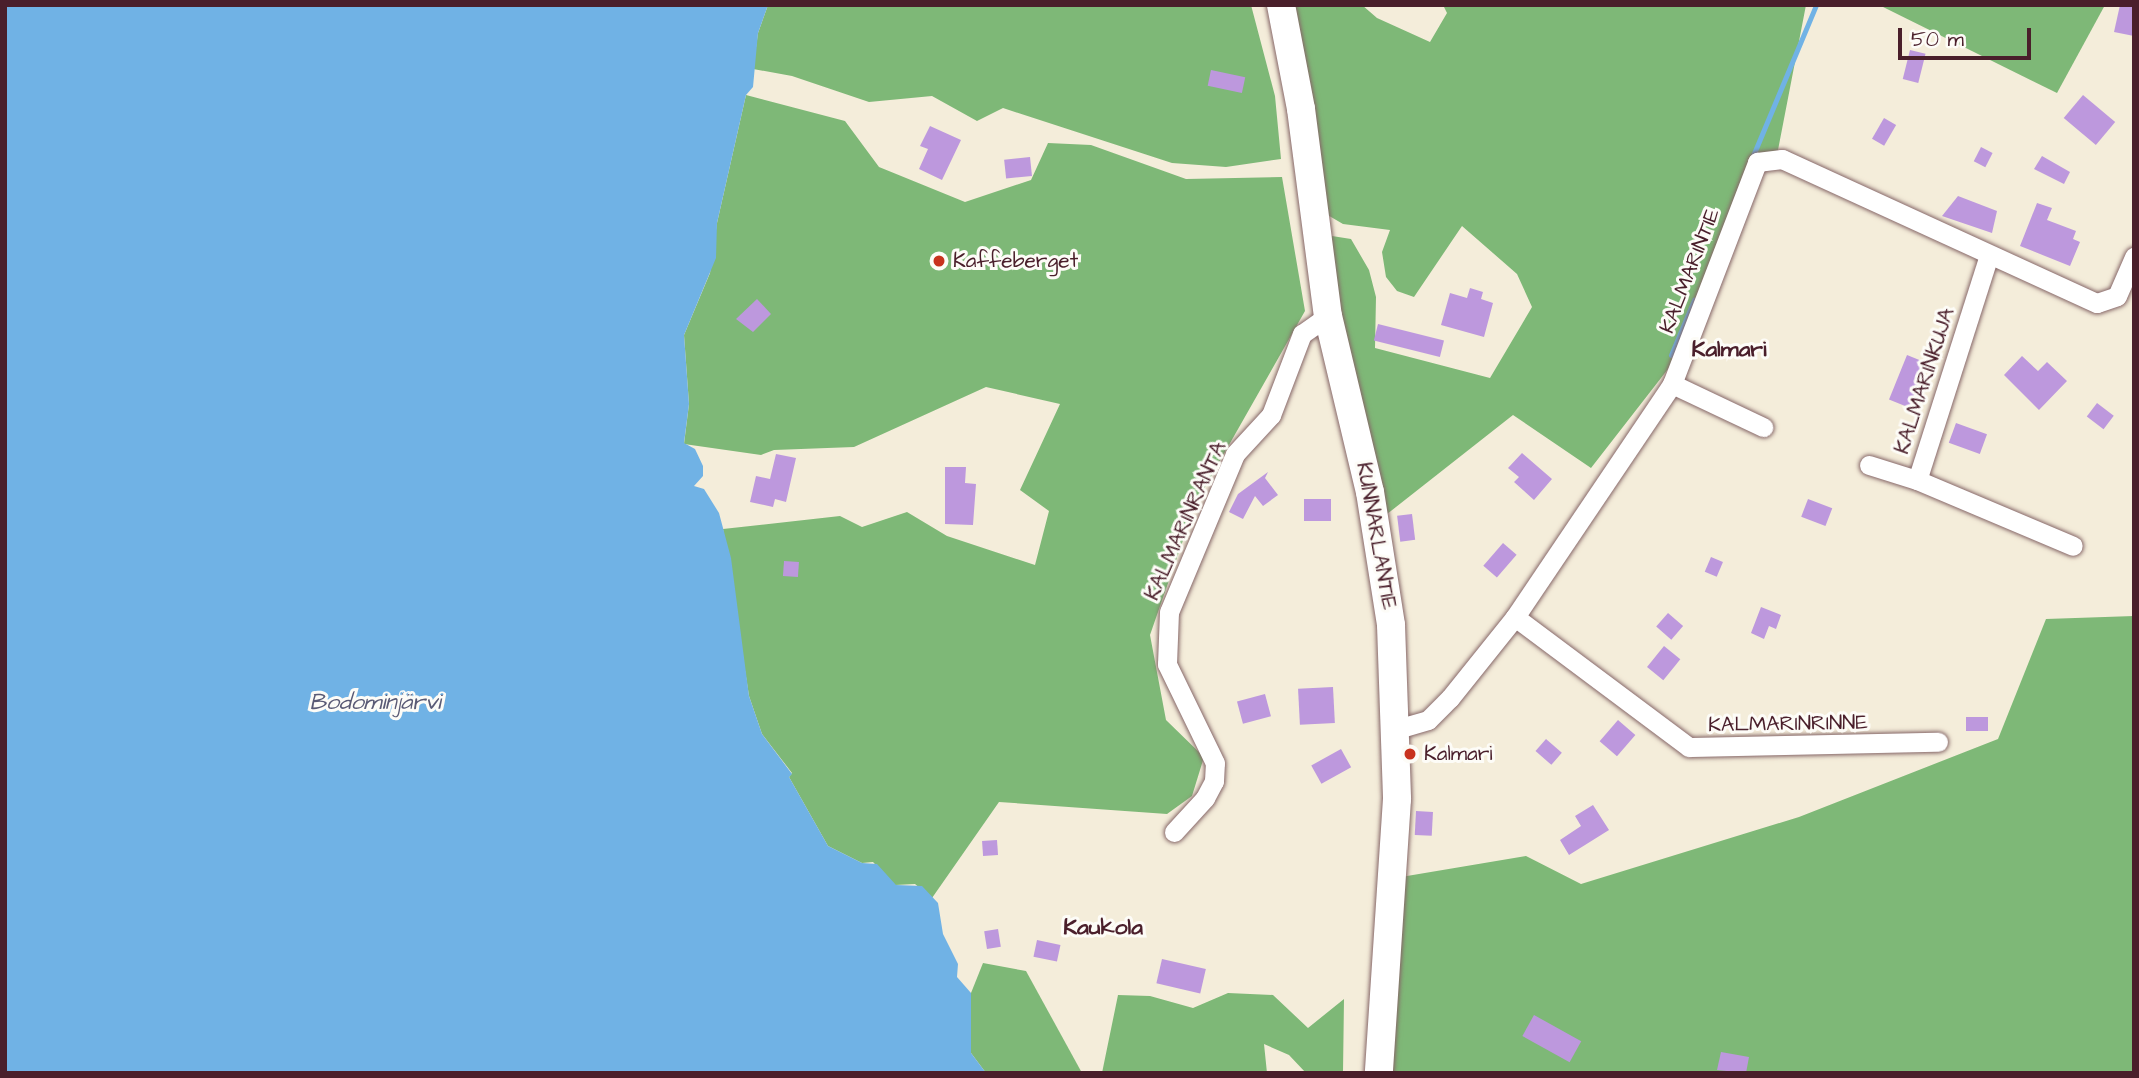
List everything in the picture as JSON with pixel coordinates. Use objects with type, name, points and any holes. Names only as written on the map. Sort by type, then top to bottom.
[{"type":"main road","name":"KUNNARLANTIE","points":[[1281,5],[1301,109],[1328,316],[1384,570],[1397,730],[1394,864],[1379,1073]]},
{"type":"street","name":"KALMARINTIE","points":[[1397,730],[1428,720],[1515,617],[1672,384],[1757,162],[1782,159],[2097,303],[2117,296],[2134,257]]},
{"type":"street","name":"KALMARINKUJA","points":[[1989,255],[1917,480],[2073,545]]},
{"type":"street","name":"KALMARINRANTA","points":[[1174,832],[1205,798],[1214,781],[1215,763],[1167,664],[1170,612],[1235,454],[1271,415],[1302,334],[1328,316]]},
{"type":"street","points":[[1672,384],[1763,427]]},
{"type":"street","points":[[1869,465],[1917,480]]},
{"type":"street","name":"KALMARINRINNE","points":[[1515,617],[1689,747],[1938,742]]},
{"type":"green space","points":[[768,5],[1251,5],[1275,96],[1281,159],[1226,167],[1172,163],[1003,108],[977,121],[932,96],[869,102],[792,76],[753,69],[758,33]]},
{"type":"green space","points":[[1290,5],[1362,5],[1377,18],[1430,42],[1447,13],[1443,5],[1806,5],[1778,150],[1748,164],[1675,360],[1591,468],[1513,415],[1382,518],[1324,248],[1332,236],[1351,239],[1369,270],[1376,297],[1375,348],[1490,378],[1532,307],[1517,274],[1462,226],[1414,297],[1397,291],[1386,277],[1382,252],[1390,230],[1343,224],[1319,210]]},
{"type":"green space","points":[[1879,5],[2105,5],[2057,93]]},
{"type":"green space","points":[[746,95],[845,121],[879,167],[965,202],[1031,180],[1048,143],[1091,145],[1186,179],[1282,177],[1305,311],[1196,503],[1150,635],[1166,720],[1204,757],[1192,796],[1167,814],[999,802],[932,898],[915,884],[895,885],[873,862],[862,863],[828,846],[789,777],[792,773],[762,734],[749,696],[723,529],[840,516],[862,527],[907,512],[947,536],[1035,565],[1049,511],[1020,490],[1060,404],[986,387],[854,447],[774,450],[761,455],[684,444],[689,404],[684,335],[710,273],[717,223]]},
{"type":"green space","points":[[2134,616],[2134,1073],[1387,1073],[1401,877],[1526,856],[1581,884],[1799,817],[1998,739],[2046,619]]},
{"type":"green space","points":[[983,963],[1026,971],[1082,1073],[986,1073],[971,1053],[968,1026],[971,993]]},
{"type":"green space","points":[[1228,993],[1273,995],[1308,1028],[1344,999],[1343,1073],[1306,1073],[1289,1055],[1264,1044],[1267,1073],[1102,1073],[1118,995],[1150,996],[1193,1008]]},
{"type":"water","name":"Bodominjärvi","points":[[5,5],[768,5],[758,33],[753,87],[746,95],[717,223],[716,258],[684,335],[689,404],[684,443],[695,449],[703,466],[703,476],[694,486],[704,489],[719,513],[731,558],[749,696],[762,734],[792,774],[789,777],[828,846],[862,863],[877,864],[896,885],[922,886],[938,903],[943,934],[958,964],[957,977],[971,993],[971,1053],[986,1073],[5,1073]]},
{"type":"building","points":[[2120,5],[2134,5],[2134,36],[2114,32]]},
{"type":"building","points":[[1910,50],[1926,54],[1918,83],[1903,79]]},
{"type":"building","points":[[1211,70],[1245,77],[1242,93],[1208,86]]},
{"type":"building","points":[[2083,95],[2115,122],[2096,145],[2064,118]]},
{"type":"building","points":[[1884,118],[1896,125],[1884,146],[1872,139]]},
{"type":"building","points":[[930,126],[961,140],[942,180],[919,169],[928,149],[920,146]]},
{"type":"building","points":[[1981,147],[1993,153],[1985,167],[1974,161]]},
{"type":"building","points":[[2042,156],[2070,172],[2064,184],[2034,169]]},
{"type":"building","points":[[1030,157],[1032,176],[1006,179],[1004,160]]},
{"type":"building","points":[[1958,196],[1997,211],[1992,233],[1942,216]]},
{"type":"building","points":[[2037,203],[2052,208],[2047,220],[2076,231],[2073,239],[2080,242],[2070,266],[2020,246]]},
{"type":"building","points":[[1470,288],[1483,292],[1481,299],[1493,303],[1484,337],[1441,325],[1450,293],[1467,298]]},
{"type":"building","points":[[757,299],[771,314],[753,332],[736,319]]},
{"type":"building","points":[[1378,324],[1444,340],[1440,357],[1374,340]]},
{"type":"building","points":[[1907,355],[1927,363],[1909,408],[1889,400]]},
{"type":"building","points":[[2022,356],[2038,371],[2047,362],[2067,381],[2039,410],[2004,375]]},
{"type":"building","points":[[2097,403],[2114,416],[2104,429],[2087,417]]},
{"type":"building","points":[[1956,423],[1987,434],[1980,454],[1949,443]]},
{"type":"building","points":[[1522,453],[1552,479],[1534,500],[1514,482],[1519,477],[1508,468]]},
{"type":"building","points":[[776,454],[796,458],[786,502],[775,499],[773,507],[750,502],[756,476],[770,479]]},
{"type":"building","points":[[945,467],[966,467],[965,483],[976,484],[973,525],[945,524]]},
{"type":"building","points":[[1268,472],[1265,478],[1278,495],[1263,506],[1255,496],[1243,519],[1229,512],[1238,494]]},
{"type":"building","points":[[1304,499],[1331,499],[1331,521],[1304,521]]},
{"type":"building","points":[[1808,499],[1832,508],[1825,526],[1801,517]]},
{"type":"building","points":[[1412,514],[1415,540],[1400,542],[1397,516]]},
{"type":"building","points":[[1503,543],[1517,555],[1497,577],[1483,566]]},
{"type":"building","points":[[1711,557],[1723,562],[1717,577],[1705,572]]},
{"type":"building","points":[[784,561],[799,562],[798,577],[783,576]]},
{"type":"building","points":[[1761,607],[1781,615],[1776,629],[1769,626],[1764,639],[1751,633]]},
{"type":"building","points":[[1668,613],[1683,626],[1671,640],[1656,627]]},
{"type":"building","points":[[1664,646],[1680,659],[1663,680],[1647,667]]},
{"type":"building","points":[[1333,687],[1335,723],[1300,725],[1298,689]]},
{"type":"building","points":[[1265,694],[1271,716],[1243,724],[1237,702]]},
{"type":"building","points":[[1966,717],[1988,717],[1988,731],[1966,731]]},
{"type":"building","points":[[1618,720],[1635,735],[1617,756],[1600,741]]},
{"type":"building","points":[[1546,739],[1562,753],[1551,765],[1536,751]]},
{"type":"building","points":[[1341,749],[1351,767],[1321,784],[1311,765]]},
{"type":"building","points":[[1593,805],[1609,830],[1569,855],[1560,840],[1581,826],[1575,816]]},
{"type":"building","points":[[1416,811],[1433,812],[1432,836],[1415,835]]},
{"type":"building","points":[[997,840],[998,855],[983,856],[982,841]]},
{"type":"building","points":[[998,929],[1001,947],[987,949],[984,931]]},
{"type":"building","points":[[1037,940],[1060,945],[1057,962],[1033,957]]},
{"type":"building","points":[[1162,959],[1206,969],[1200,993],[1156,983]]},
{"type":"building","points":[[1534,1015],[1581,1041],[1570,1062],[1522,1036]]},
{"type":"building","points":[[1721,1052],[1749,1057],[1746,1073],[1717,1070]]},
{"type":"waterway","points":[[1752,158],[1816,5]]},
{"type":"waterway","points":[[1671,355],[1694,300]]},
{"type":"place","name":"Kaffeberget","points":[[939,261]]},
{"type":"place","name":"Kalmari","points":[[1410,754]]},
{"type":"district","name":"Kalmari","points":[[1729,349]]},
{"type":"district","name":"Kaukola","points":[[1103,927]]}]
